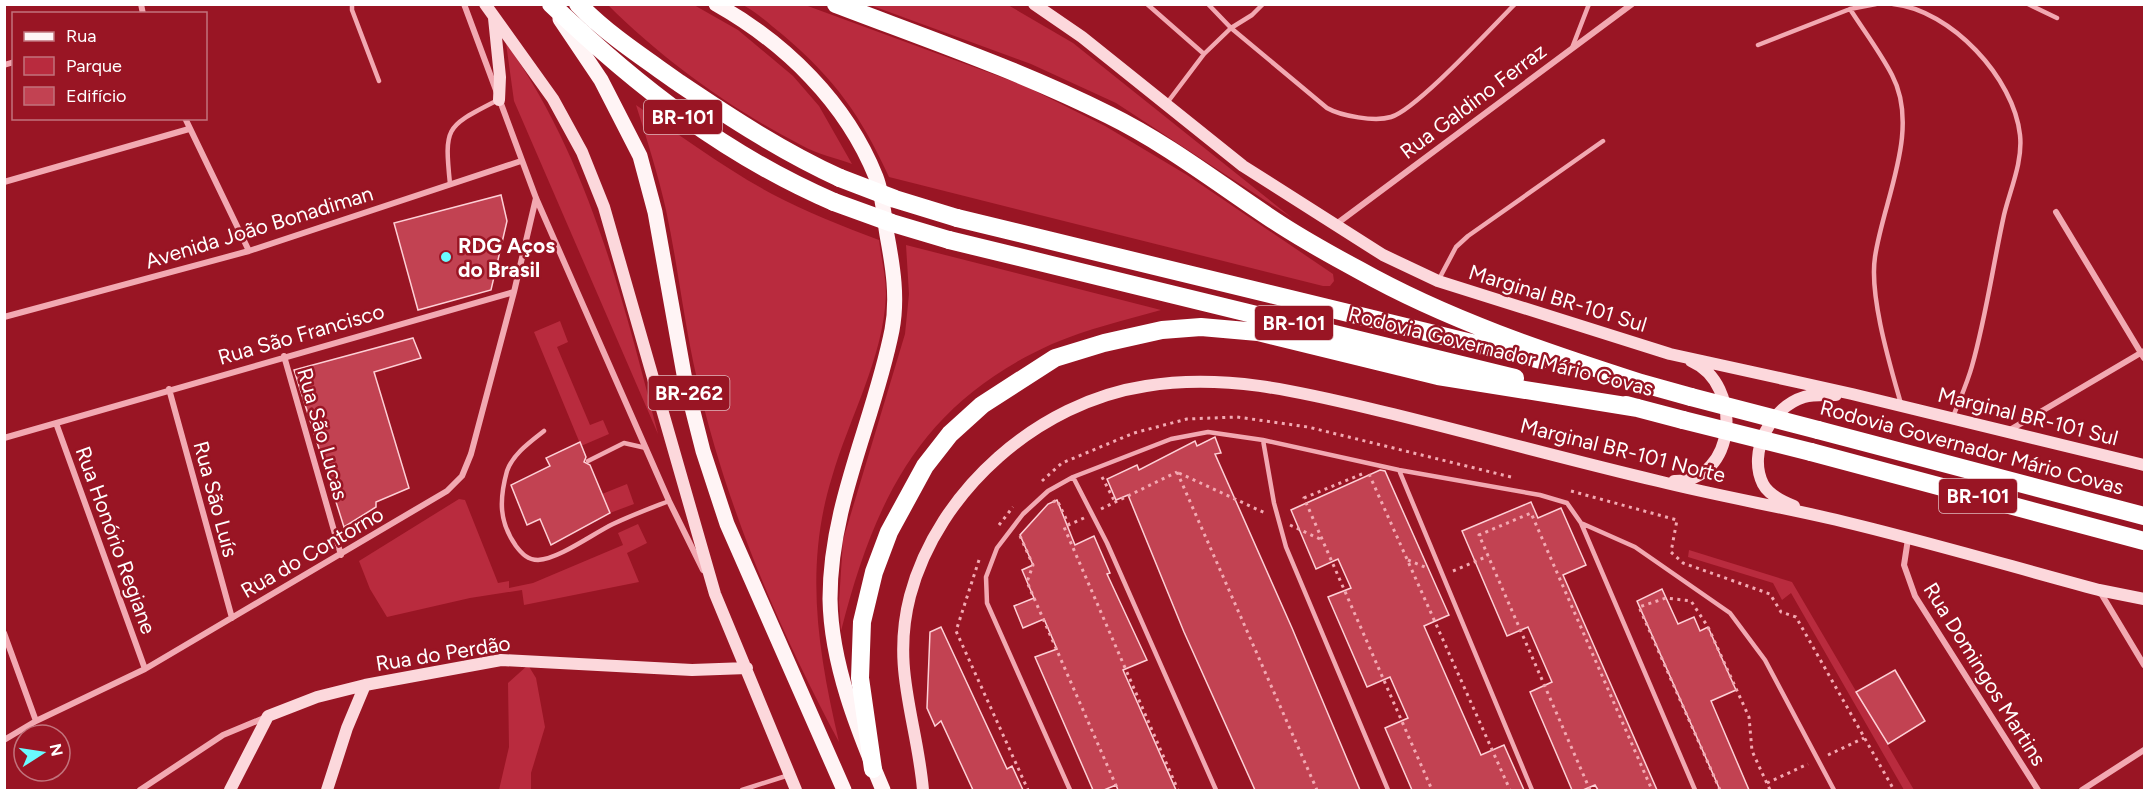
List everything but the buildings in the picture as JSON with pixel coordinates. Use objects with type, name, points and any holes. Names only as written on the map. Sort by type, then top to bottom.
[{"type":"highway","name":"Rodovia Governador Mário Covas","points":[[550,4],[609,58],[673,109],[783,180],[892,223],[949,240],[1638,408],[2145,541]]},
{"type":"highway","name":"Rodovia Governador Mário Covas","points":[[578,4],[626,46],[699,96],[797,158],[840,178],[895,199],[957,218],[1445,338],[1641,383],[2145,516]]},
{"type":"highway","points":[[836,4],[1027,76],[1112,116],[1292,231],[1362,272],[1436,307],[1540,350],[1641,383]]},
{"type":"highway","points":[[873,769],[860,678],[862,622],[874,572],[889,532],[925,466],[950,434],[982,405],[1055,358],[1104,343],[1162,330],[1201,327],[1258,332],[1438,376],[1638,408]]},
{"type":"main road","points":[[485,4],[553,99],[582,152],[604,207],[715,594],[796,790]]},
{"type":"main road","name":"BR-262","points":[[550,4],[601,80],[640,156],[655,212],[686,380],[703,451],[727,524],[789,672],[842,786]]},
{"type":"main road","points":[[716,4],[752,26],[800,65],[855,135],[877,179],[895,292],[892,329],[872,406],[849,474],[834,537],[830,600],[839,661],[854,716],[883,790]]},
{"type":"main road","name":"Marginal BR-101 Sul","points":[[1034,4],[1082,37],[1243,166],[1383,255],[1438,281],[1670,354],[1852,394],[2145,465]]},
{"type":"main road","points":[[494,17],[500,76],[499,100]]},
{"type":"main road","points":[[1657,481],[1682,482],[1702,475],[1719,455],[1728,430],[1726,404],[1715,380],[1695,362],[1670,354]]},
{"type":"main road","name":"Marginal BR-101 Norte","points":[[916,754],[902,661],[903,627],[911,593],[923,559],[960,498],[1007,448],[1035,429],[1088,401],[1146,386],[1204,382],[1271,385],[1554,453],[1657,481],[1829,518],[2099,590],[2145,599]]},
{"type":"main road","points":[[1829,518],[1782,501],[1764,485],[1758,458],[1764,432],[1780,410],[1803,397],[1852,394]]},
{"type":"main road","name":"Rua do Perdão","points":[[327,790],[346,728],[365,685],[501,660],[692,670],[747,668]]},
{"type":"main road","points":[[230,790],[268,716],[317,697],[365,685]]},
{"type":"main road","points":[[916,754],[923,790]]},
{"type":"main road","points":[[916,754],[928,790]]},
{"type":"street","points":[[464,4],[520,161],[669,501],[715,594]]},
{"type":"street","name":"Rua Galdino Ferraz","points":[[1334,225],[1632,4]]},
{"type":"street","points":[[186,120],[249,250]]},
{"type":"street","points":[[4,182],[189,129]]},
{"type":"street","name":"Avenida João Bonadiman","points":[[4,317],[249,250],[520,161]]},
{"type":"street","points":[[514,292],[536,198]]},
{"type":"street","points":[[2008,431],[2144,354],[2056,212]]},
{"type":"street","name":"Rua São Francisco","points":[[4,438],[514,292]]},
{"type":"street","name":"Rua do Contorno","points":[[4,740],[36,721],[145,669],[447,491],[462,476],[471,454],[514,292]]},
{"type":"street","name":"Rua São Lucas","points":[[284,356],[341,555]]},
{"type":"street","name":"Rua São Luís","points":[[169,389],[232,618]]},
{"type":"street","name":"Rua Honório Regiane","points":[[56,423],[145,669]]},
{"type":"street","name":"Rua Domingos Martins","points":[[1908,539],[1904,565],[1915,596],[2038,790]]},
{"type":"street","points":[[2099,590],[2145,665]]},
{"type":"street","points":[[4,633],[36,721]]},
{"type":"street","points":[[140,790],[223,735],[268,716]]},
{"type":"street","points":[[2082,790],[2145,750]]},
{"type":"lane","points":[[352,4],[352,10],[379,81]]},
{"type":"lane","points":[[1147,4],[1204,54]]},
{"type":"lane","points":[[1208,4],[1231,28],[1334,112],[1341,116],[1390,118],[1419,98],[1515,4]]},
{"type":"lane","points":[[1167,103],[1204,54],[1231,28],[1252,15],[1263,4]]},
{"type":"lane","points":[[1572,48],[1588,4]]},
{"type":"lane","points":[[1758,45],[1850,9],[1876,4]]},
{"type":"lane","points":[[1893,4],[1907,6],[1952,27],[2000,79],[2015,107],[2020,138],[2016,171],[1972,366],[1953,418]]},
{"type":"lane","points":[[2028,4],[2057,18]]},
{"type":"lane","points":[[1850,9],[1893,77],[1902,112],[1900,152],[1874,259],[1876,296],[1901,406]]},
{"type":"lane","points":[[450,184],[446,146],[451,130],[461,120],[499,100]]},
{"type":"lane","points":[[1438,281],[1456,247],[1468,236],[1603,141]]},
{"type":"lane","points":[[544,431],[522,448],[508,470],[501,516],[505,531],[521,553],[529,558],[548,558],[614,524],[669,501]]},
{"type":"lane","points":[[1070,790],[987,603],[986,577],[997,548],[1023,514],[1048,491],[1073,477],[1171,438],[1208,432],[1263,440],[1567,503],[1581,523],[1695,790]]},
{"type":"lane","points":[[1263,440],[1278,519],[1286,547],[1388,790]]},
{"type":"lane","points":[[588,460],[620,444],[646,448]]},
{"type":"lane","points":[[1399,470],[1532,790]]},
{"type":"lane","points":[[1073,477],[1092,514],[1216,790]]},
{"type":"lane","points":[[1581,523],[1635,547],[1730,613],[1765,660],[1834,790]]},
{"type":"lane","points":[[742,790],[789,775]]},
{"type":"path","points":[[1038,484],[1062,463],[1134,433],[1187,419],[1236,417],[1308,427],[1523,480]]},
{"type":"path","points":[[1432,790],[1304,498],[1368,471],[1510,790]]},
{"type":"path","points":[[1177,472],[1322,540]]},
{"type":"path","points":[[1177,472],[1064,527],[1178,790]]},
{"type":"path","points":[[1177,472],[1317,790]]},
{"type":"path","points":[[1565,490],[1677,520],[1671,552],[1683,563],[1770,594],[1781,612],[1796,617],[1894,790]]},
{"type":"path","points":[[1048,504],[1057,500],[1069,525]]},
{"type":"path","points":[[994,534],[1006,513],[1014,506]]},
{"type":"path","points":[[1590,790],[1479,535],[1531,513],[1652,790]]},
{"type":"path","points":[[1020,535],[1033,565],[1027,582],[1118,790]]},
{"type":"path","points":[[982,555],[976,565],[956,631],[1028,790]]},
{"type":"path","points":[[1720,790],[1640,607],[1656,600],[1691,601],[1708,627],[1749,717],[1752,751],[1770,790]]},
{"type":"green space","points":[[608,5],[694,5],[738,30],[793,76],[819,106],[852,164],[807,148],[749,116],[675,64]]},
{"type":"green space","points":[[743,5],[805,5],[1023,85],[1105,126],[1187,175],[1333,274],[1334,281],[1330,286],[1323,286],[889,177],[868,135],[832,83],[783,35]]},
{"type":"green space","points":[[870,5],[1008,5],[1073,43],[1292,218],[1116,103],[1031,64]]},
{"type":"green space","points":[[506,43],[535,87],[581,182],[616,281],[658,434],[514,101]]},
{"type":"green space","points":[[636,105],[720,163],[772,194],[811,213],[879,240],[886,287],[884,318],[873,364],[832,477],[823,511],[818,544],[816,577],[820,642],[839,742],[775,611],[723,473],[692,358],[663,197]]},
{"type":"green space","points":[[906,245],[1161,310],[1092,329],[1052,344],[1007,368],[969,395],[937,426],[910,460],[888,497],[854,583],[841,631],[839,602],[843,540],[905,334],[909,294]]},
{"type":"green space","points":[[560,321],[568,342],[557,347],[590,425],[603,420],[609,434],[581,446],[534,332]]},
{"type":"green space","points":[[627,484],[634,504],[610,513],[602,494]]},
{"type":"green space","points":[[459,499],[465,500],[498,583],[509,581],[509,588],[533,583],[623,545],[618,533],[638,524],[647,543],[627,553],[639,582],[524,605],[522,590],[470,598],[387,617],[370,589],[359,561]]},
{"type":"green space","points":[[1689,550],[1792,582],[1914,790],[1904,790],[1791,593],[1782,600],[1773,583],[1688,557]]},
{"type":"green space","points":[[528,665],[536,678],[545,727],[531,773],[531,790],[499,790],[509,747],[508,683]]},
{"type":"place","name":"RDG Aços do Brasil","points":[[446,257]]}]
